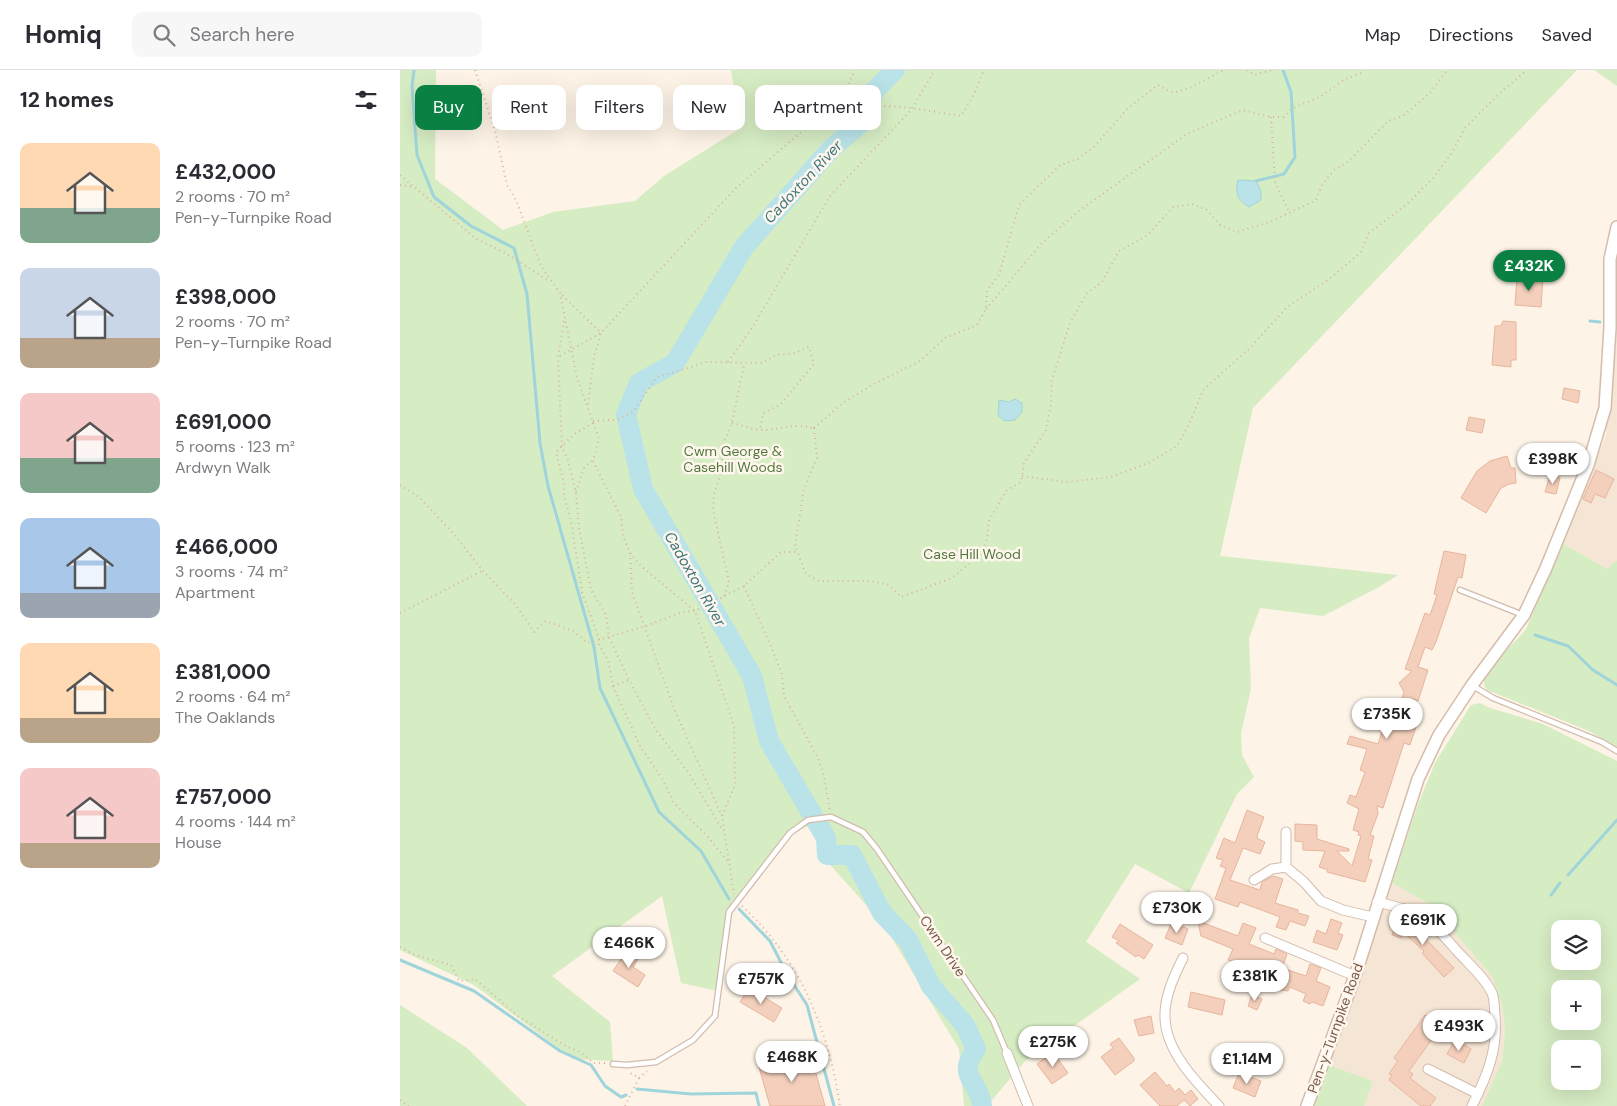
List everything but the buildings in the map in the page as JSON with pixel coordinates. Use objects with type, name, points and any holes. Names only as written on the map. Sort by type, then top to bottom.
[{"type":"street","name":"Pen-y-Turnpike Road","points":[[1308,1106],[1355,976],[1377,902],[1418,779],[1439,735],[1472,685],[1524,615],[1546,568],[1588,464],[1604,408],[1610,328],[1610,260],[1617,227]]},
{"type":"street","points":[[1286,832],[1286,867]]},
{"type":"street","points":[[1254,880],[1272,869],[1286,867],[1304,882],[1321,901],[1343,910],[1373,917]]},
{"type":"street","points":[[1377,902],[1414,911],[1426,917],[1474,969],[1492,994],[1496,1024],[1495,1048],[1489,1070],[1472,1106]]},
{"type":"street","points":[[1265,938],[1355,976]]},
{"type":"street","points":[[1183,958],[1171,982],[1165,1018],[1174,1051],[1219,1106]]},
{"type":"street","name":"Cwm Drive","points":[[1007,1054],[1028,1106]]},
{"type":"street","points":[[1428,1069],[1478,1094]]},
{"type":"lane","points":[[1460,590],[1524,615]]},
{"type":"lane","points":[[1472,685],[1493,698],[1602,742],[1617,751]]},
{"type":"lane","points":[[613,1064],[627,1066],[656,1062],[693,1040],[715,1016],[729,912],[782,841],[808,820],[831,817]]},
{"type":"lane","name":"Cwm Drive","points":[[831,817],[863,832],[878,849],[994,1020],[1007,1054]]},
{"type":"path","points":[[474,70],[495,131],[507,186],[516,200],[541,266],[560,293],[601,333]]},
{"type":"path","points":[[848,85],[855,70]]},
{"type":"path","points":[[728,362],[752,328],[830,196],[912,108],[935,70]]},
{"type":"path","points":[[881,105],[912,108],[961,116],[974,94],[984,70]]},
{"type":"path","points":[[986,309],[987,290],[999,275],[1019,204],[1032,190],[1060,166],[1078,159],[1094,147],[1128,108],[1158,85],[1173,92],[1192,87],[1224,70]]},
{"type":"path","points":[[1247,70],[1254,75],[1272,70]]},
{"type":"path","points":[[814,428],[859,393],[920,360],[945,338],[977,325],[986,309],[1042,243],[1080,210],[1187,134],[1243,110],[1271,117],[1284,117],[1292,108],[1320,97],[1345,79],[1362,73],[1364,70]]},
{"type":"path","points":[[814,428],[817,458],[804,489],[795,546],[806,574],[819,581],[870,581],[889,585],[900,597],[952,578],[981,554],[987,539],[989,520],[1006,490],[1021,482],[1024,463],[1046,430],[1051,405],[1052,379],[1070,323],[1087,293],[1102,282],[1119,251],[1148,235],[1173,207],[1192,204],[1207,210],[1220,225],[1237,232],[1270,222],[1316,200],[1322,186],[1334,170],[1349,161],[1388,121],[1403,116],[1430,93],[1447,70]]},
{"type":"path","points":[[1022,476],[1066,482],[1111,477],[1148,463],[1177,446],[1204,390],[1251,347],[1287,307],[1328,280],[1360,253],[1370,233],[1406,205],[1433,178],[1451,154],[1465,128],[1526,70]]},
{"type":"path","points":[[1271,117],[1275,182],[1289,212]]},
{"type":"path","points":[[558,357],[570,348],[601,333],[736,188],[803,130]]},
{"type":"path","points":[[400,175],[475,238],[512,256],[551,282]]},
{"type":"path","points":[[400,185],[414,187]]},
{"type":"path","points":[[560,293],[577,378],[599,439],[593,460],[584,468],[576,493]]},
{"type":"path","points":[[564,318],[558,357],[562,445],[568,460],[576,493],[579,528],[591,590],[606,615],[609,636],[629,680],[656,730],[688,772],[724,833]]},
{"type":"path","points":[[588,405],[594,357],[601,333]]},
{"type":"path","points":[[729,863],[708,837],[673,802],[663,780],[640,746],[613,686],[608,660],[598,644],[580,583],[571,521],[556,452],[574,434],[593,422],[616,420],[633,412],[656,378],[706,362],[762,363],[776,354],[794,353],[809,347],[814,364],[780,405],[763,413],[760,430]]},
{"type":"path","points":[[724,596],[729,582],[713,510],[713,502],[720,476],[724,442],[732,423],[744,364]]},
{"type":"path","points":[[732,423],[760,430],[779,429],[796,424],[814,428]]},
{"type":"path","points":[[593,460],[620,517],[623,536],[630,553],[641,566],[696,611],[734,726],[735,785],[722,816]]},
{"type":"path","points":[[400,485],[419,497],[453,534],[483,571],[515,604],[534,632],[546,622],[574,632],[588,642],[646,626],[682,612],[696,611],[744,586],[780,552],[798,552]]},
{"type":"path","points":[[630,553],[632,592],[646,626],[675,711],[722,816],[734,895],[763,925],[805,986],[820,1020],[835,1076],[840,1106]]},
{"type":"path","points":[[400,614],[483,571]]},
{"type":"path","points":[[744,586],[782,674],[784,696],[818,758],[824,777],[831,817]]},
{"type":"path","points":[[613,686],[629,680]]},
{"type":"path","points":[[400,947],[415,955],[451,965],[459,981],[475,980],[518,1016],[564,1045],[582,1053],[593,1062],[613,1064],[639,1078],[625,1106]]},
{"type":"path","points":[[400,1100],[409,1106]]},
{"type":"shaded area","points":[[1615,260],[1617,260],[1617,560],[1607,569],[1562,543],[1607,433],[1606,425],[1615,332]]},
{"type":"shaded area","points":[[1392,883],[1431,905],[1492,976],[1502,1005],[1505,1031],[1502,1061],[1482,1106],[1364,1106],[1373,1081],[1329,1065]]},
{"type":"green space","name":"Case Hill Wood","points":[[400,70],[436,70],[436,85],[415,85],[415,130],[435,130],[435,179],[503,230],[553,212],[635,201],[664,176],[738,130],[745,130],[745,85],[734,85],[731,70],[1577,70],[1253,408],[1220,556],[1398,575],[1323,616],[1260,608],[1249,638],[1251,689],[1241,733],[1242,755],[1254,777],[1237,794],[1189,893],[1135,864],[1086,942],[1140,979],[1025,1061],[987,1106],[964,1106],[959,1049],[884,925],[824,858],[816,822],[792,834],[727,911],[718,991],[681,983],[662,896],[552,976],[610,1022],[613,1061],[573,1059],[474,985],[400,950]]},
{"type":"green space","points":[[1594,70],[1617,70],[1617,86]]},
{"type":"green space","points":[[1562,543],[1607,569],[1617,560],[1617,747],[1589,731],[1487,690],[1484,685],[1485,677],[1494,662],[1527,627]]},
{"type":"green space","points":[[1480,703],[1490,708],[1543,724],[1617,761],[1617,1106],[1482,1106],[1502,1061],[1505,1031],[1502,1005],[1492,976],[1431,905],[1392,883],[1417,807],[1435,763],[1471,705]]},
{"type":"green space","points":[[400,1005],[467,1048],[527,1106],[400,1106]]},
{"type":"green space","points":[[1329,1065],[1373,1081],[1364,1106],[1314,1106]]},
{"type":"water","points":[[1238,180],[1256,181],[1261,191],[1261,200],[1249,207],[1242,201],[1237,193]]},
{"type":"water","points":[[1015,399],[1022,403],[1022,412],[1015,420],[1004,421],[998,415],[999,400],[1009,402]]},
{"type":"waterway","points":[[414,70],[412,86],[417,155],[434,197],[471,226],[514,248],[527,294],[540,443],[548,486],[594,647],[600,688],[659,812],[701,851],[729,899]]},
{"type":"waterway","name":"Cadoxton River","points":[[895,70],[874,91],[866,119],[832,148],[744,247],[675,363],[639,383],[626,414],[643,489],[752,676],[769,741],[826,838],[827,855],[852,855],[882,913],[908,940],[931,986],[965,1025],[976,1049],[970,1059],[968,1073],[980,1097],[982,1106]]},
{"type":"waterway","points":[[1256,181],[1284,174],[1295,157],[1291,92],[1283,70]]},
{"type":"waterway","points":[[1590,321],[1600,322]]},
{"type":"waterway","points":[[1535,635],[1568,646],[1593,670],[1617,685]]},
{"type":"waterway","points":[[1568,875],[1617,820]]},
{"type":"waterway","points":[[1551,895],[1560,883]]},
{"type":"waterway","points":[[739,909],[770,941],[787,974],[807,1005],[834,1106]]},
{"type":"waterway","points":[[400,960],[474,991],[560,1051],[591,1065],[605,1086],[621,1097],[626,1095]]},
{"type":"waterway","points":[[637,1089],[691,1094],[756,1093],[759,1106]]},
{"type":"park label","name":"Cwm George & Casehill Woods","points":[[733,460]]}]
